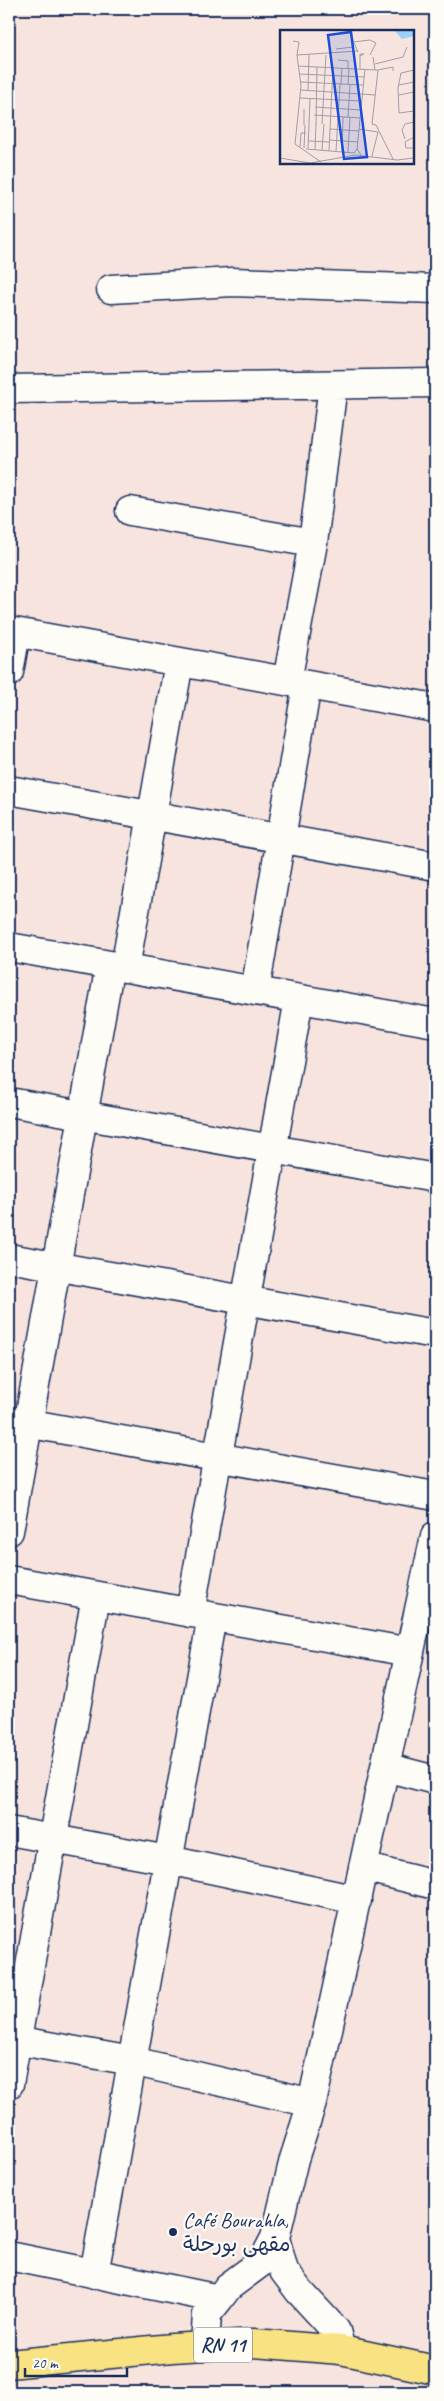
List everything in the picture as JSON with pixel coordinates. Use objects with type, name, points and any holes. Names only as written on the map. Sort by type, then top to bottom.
[{"type":"main road","name":"RN 11","points":[[9,2364],[205,2346],[254,2344],[341,2350],[435,2370]]},
{"type":"street","points":[[111,289],[232,282],[435,289]]},
{"type":"street","points":[[9,389],[435,383]]},
{"type":"street","points":[[255,991],[281,838],[313,543],[333,385]]},
{"type":"street","points":[[130,511],[313,543]]},
{"type":"street","points":[[9,672],[12,632],[435,708]]},
{"type":"street","points":[[9,1531],[18,1421],[56,1266],[83,1115],[152,815],[179,662]]},
{"type":"street","points":[[9,790],[435,866]]},
{"type":"street","points":[[9,947],[435,1023]]},
{"type":"street","points":[[94,2274],[168,1860],[201,1615],[218,1457],[299,999]]},
{"type":"street","points":[[9,1102],[435,1178]]},
{"type":"street","points":[[9,1258],[435,1334]]},
{"type":"street","points":[[18,1421],[435,1496]]},
{"type":"street","points":[[205,2346],[207,2314],[228,2287],[263,2261],[275,2238],[294,2159],[312,2103],[435,1536]]},
{"type":"street","points":[[9,1580],[410,1652]]},
{"type":"street","points":[[9,2084],[13,2040],[53,1839],[96,1596]]},
{"type":"street","points":[[385,1767],[435,1780]]},
{"type":"street","points":[[9,1831],[168,1860],[356,1900]]},
{"type":"street","points":[[363,1867],[435,1885]]},
{"type":"street","points":[[13,2040],[132,2061],[312,2103]]},
{"type":"street","points":[[275,2238],[284,2271],[299,2291],[336,2331],[341,2350]]},
{"type":"street","points":[[9,2256],[218,2299]]},
{"type":"place","name":"Café Bourahla, مقهى بورحلة","points":[[173,2232]]}]
